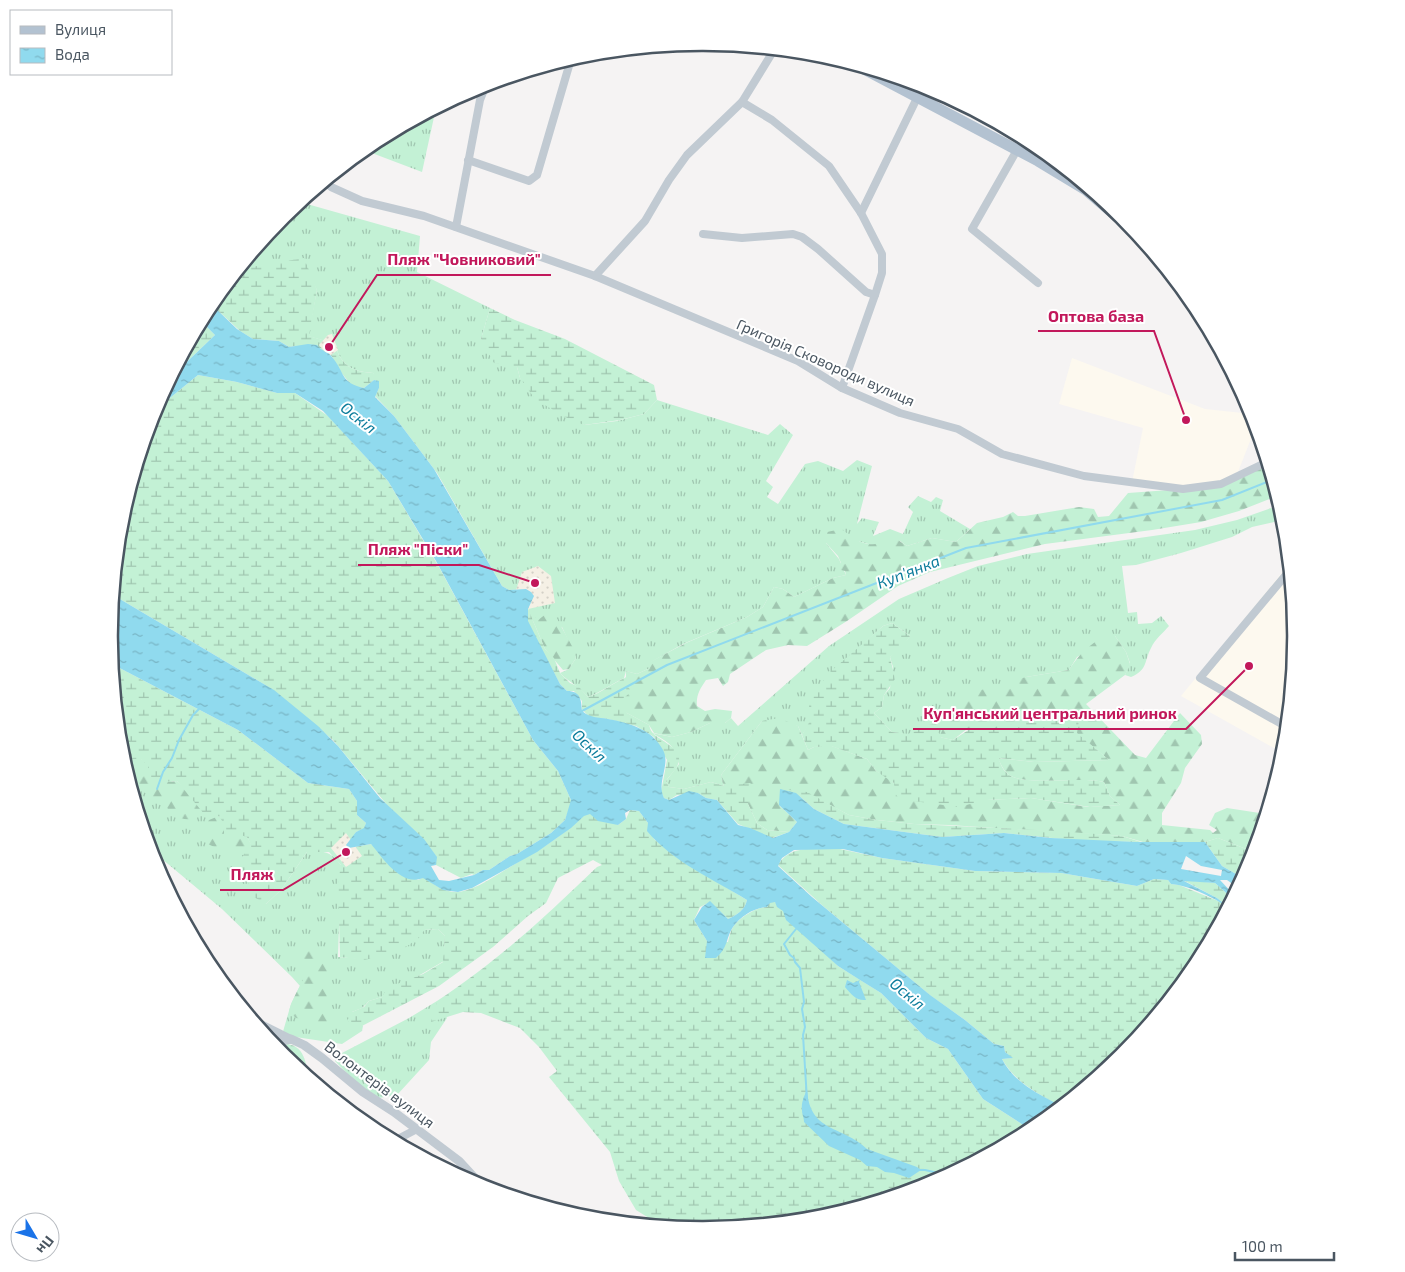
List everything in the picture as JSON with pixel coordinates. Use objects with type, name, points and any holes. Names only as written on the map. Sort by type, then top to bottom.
[{"type":"main road","points":[[884,80],[1017,150],[1066,178]]},
{"type":"street","points":[[595,276],[645,220],[686,155],[742,102],[771,55]]},
{"type":"street","points":[[468,160],[529,181],[537,175],[569,67]]},
{"type":"street","points":[[456,227],[482,95]]},
{"type":"street","points":[[861,213],[917,98]]},
{"type":"street","points":[[742,102],[772,120],[829,166],[861,213],[882,254],[882,273],[842,388]]},
{"type":"street","points":[[1017,150],[972,229],[1038,283]]},
{"type":"street","name":"Григорія Сковороди вулиця","points":[[330,186],[362,201],[424,216],[595,276],[798,361],[842,388],[900,413],[958,429],[1002,454],[1084,476],[1183,489],[1221,484],[1261,465]]},
{"type":"street","points":[[702,234],[742,238],[793,234],[802,237],[866,292],[875,295]]},
{"type":"street","points":[[1280,723],[1200,678],[1284,577]]},
{"type":"street","name":"Волонтерів вулиця","points":[[269,1028],[304,1045],[363,1092],[459,1161],[468,1171]]},
{"type":"street","points":[[281,1041],[291,1039]]},
{"type":"street","points":[[402,1137],[417,1129]]},
{"type":"shaded area","points":[[1072,358],[1205,409],[1243,413],[1252,437],[1236,477],[1183,489],[1132,482],[1143,428],[1059,404]]},
{"type":"shaded area","points":[[1283,571],[1286,598],[1286,674],[1276,749],[1181,696]]},
{"type":"green space","points":[[434,117],[422,172],[373,153]]},
{"type":"green space","points":[[308,204],[420,236],[417,272],[490,308],[481,339],[517,367],[520,378],[584,425],[617,421],[644,414],[657,400],[768,435],[780,424],[793,435],[766,481],[773,487],[767,497],[778,504],[805,464],[818,461],[843,471],[857,460],[872,466],[857,524],[862,518],[879,522],[873,536],[890,529],[903,534],[913,512],[908,507],[918,496],[931,502],[936,497],[943,500],[940,511],[970,529],[956,542],[932,538],[907,546],[900,541],[872,545],[858,541],[826,543],[839,559],[846,575],[833,578],[794,597],[783,589],[774,587],[763,607],[747,617],[683,644],[651,662],[650,668],[637,674],[626,671],[624,678],[588,697],[560,673],[569,669],[576,658],[562,627],[535,624],[528,611],[533,596],[526,589],[509,590],[502,586],[437,473],[394,416],[375,396],[379,388],[373,373],[358,371],[349,366],[342,360],[336,344],[308,336],[317,290],[301,260],[249,268],[263,250]]},
{"type":"green space","points":[[304,258],[317,290],[309,336],[336,344],[336,348],[345,363],[356,370],[373,373],[379,381],[374,380],[364,388],[352,386],[340,371],[331,355],[296,346],[289,347],[279,341],[253,339],[240,331],[217,310],[249,267]]},
{"type":"green space","points":[[490,308],[515,320],[565,339],[654,385],[657,400],[644,414],[620,420],[584,425],[563,416],[535,399],[520,378],[517,367],[494,363],[481,339]]},
{"type":"green space","points":[[207,327],[215,335],[186,363]]},
{"type":"green space","points":[[198,375],[237,382],[277,393],[295,393],[328,416],[388,481],[439,567],[533,740],[558,771],[571,800],[618,825],[626,819],[630,810],[639,811],[648,823],[654,839],[676,857],[747,900],[740,912],[728,919],[710,902],[700,907],[694,920],[707,941],[728,942],[734,925],[742,918],[752,911],[767,907],[770,902],[775,902],[838,966],[881,993],[926,1038],[948,1049],[983,1099],[1023,1125],[995,1142],[926,1176],[854,1201],[817,1210],[779,1216],[702,1221],[648,1218],[636,1210],[619,1181],[610,1152],[549,1077],[557,1071],[539,1047],[520,1028],[481,1013],[463,1012],[431,1022],[437,1001],[501,954],[540,921],[597,867],[602,865],[593,860],[558,878],[546,903],[493,947],[439,986],[360,1027],[347,1021],[352,1012],[364,1007],[369,1001],[382,997],[387,988],[423,974],[443,962],[445,936],[438,929],[424,930],[420,937],[403,949],[365,960],[340,957],[338,883],[341,865],[329,852],[307,852],[281,890],[266,904],[254,897],[239,861],[251,845],[247,837],[237,834],[224,835],[224,824],[219,816],[209,820],[177,781],[158,782],[149,776],[148,766],[141,759],[131,759],[123,712],[119,668],[238,730],[308,783],[349,789],[357,801],[357,815],[366,823],[364,829],[356,832],[349,848],[371,844],[418,880],[424,877],[444,890],[459,892],[486,882],[564,833],[580,819],[572,801],[565,820],[551,833],[489,870],[483,870],[474,875],[461,878],[436,865],[436,856],[419,835],[388,806],[333,740],[267,686],[119,599],[129,522],[138,485],[149,448],[168,400]]},
{"type":"green space","points":[[1261,464],[1270,499],[1239,511],[1201,522],[1045,544],[930,572],[898,586],[807,646],[788,645],[766,650],[730,674],[728,682],[723,686],[718,678],[706,680],[699,692],[697,706],[705,711],[715,709],[732,711],[731,718],[725,723],[710,723],[691,732],[672,737],[654,733],[649,725],[625,712],[610,691],[626,677],[626,671],[637,674],[650,668],[650,662],[686,643],[747,617],[763,607],[774,587],[783,589],[794,597],[833,578],[846,575],[845,571],[837,569],[841,563],[838,556],[826,543],[827,532],[841,529],[858,540],[869,544],[894,539],[907,546],[932,538],[956,542],[977,523],[1003,517],[1013,512],[1018,516],[1025,516],[1079,507],[1094,509],[1098,517],[1109,516],[1128,493],[1221,484]]},
{"type":"green space","points":[[1273,508],[1276,521],[1252,527],[1232,537],[1181,553],[1136,565],[1122,566],[1128,613],[1137,612],[1138,624],[1152,623],[1161,616],[1169,626],[1153,645],[1143,668],[1131,677],[1125,675],[1130,663],[1126,652],[1115,636],[1077,657],[1069,670],[1026,677],[939,739],[939,721],[909,735],[892,732],[874,713],[882,707],[884,695],[890,688],[893,667],[890,657],[910,636],[892,623],[883,626],[863,644],[802,735],[798,726],[762,721],[721,775],[724,786],[711,782],[684,789],[669,787],[666,781],[679,764],[677,757],[670,745],[652,733],[672,737],[691,732],[710,723],[725,723],[731,718],[738,726],[829,646],[899,599],[978,566],[1027,554],[1195,530],[1237,520]]},
{"type":"green space","points":[[528,609],[538,620],[546,614],[555,615],[573,648],[576,658],[569,669],[563,670],[545,649]]},
{"type":"green space","points":[[528,609],[545,649],[554,658],[560,673],[570,683],[579,687],[588,697],[624,678],[631,692],[619,702],[627,713],[649,725],[655,735],[678,753],[677,766],[666,781],[669,787],[684,789],[711,782],[724,786],[750,783],[753,786],[748,804],[757,823],[767,830],[789,832],[772,838],[738,824],[717,800],[706,798],[698,793],[677,795],[669,800],[664,798],[661,792],[667,760],[654,737],[636,726],[608,719],[589,717],[582,709],[582,701],[574,691],[567,691],[560,684],[526,620]]},
{"type":"green space","points":[[892,623],[910,636],[904,645],[890,657],[895,679],[884,695],[882,707],[874,713],[892,732],[908,734],[939,721],[939,737],[953,740],[970,729],[982,731],[1004,728],[1032,716],[1053,712],[1079,721],[1077,733],[1109,760],[1034,762],[999,758],[1003,768],[1011,776],[1019,779],[1042,781],[1094,780],[1104,782],[1110,796],[1120,805],[1090,807],[1031,798],[987,800],[958,807],[899,799],[895,793],[894,783],[876,771],[867,759],[831,746],[814,747],[808,750],[802,735],[810,721],[809,705],[820,685],[830,672],[883,626]]},
{"type":"green space","points":[[1105,636],[1115,636],[1126,652],[1130,664],[1125,675],[1086,704],[1135,755],[1146,758],[1180,713],[1201,735],[1202,744],[1185,768],[1181,783],[1162,813],[1162,825],[1210,830],[1213,833],[1217,830],[1209,825],[1215,813],[1227,808],[1259,813],[1247,849],[1218,838],[1205,842],[1150,844],[1122,836],[914,824],[877,820],[849,815],[807,793],[780,806],[797,822],[789,832],[767,830],[757,823],[748,804],[724,786],[721,775],[762,721],[779,718],[798,726],[808,750],[814,747],[829,745],[867,759],[876,771],[896,785],[985,800],[1031,798],[1088,807],[1120,805],[1110,796],[1104,782],[1094,780],[1042,781],[1019,779],[1011,776],[1000,763],[998,758],[1034,762],[1109,760],[1076,733],[1079,721],[1055,712],[1038,714],[1009,727],[982,733],[967,729],[953,740],[939,737],[952,711],[974,692],[1026,677],[1069,670],[1085,650]]},
{"type":"green space","points":[[131,759],[141,759],[247,837],[251,844],[266,904],[281,890],[307,852],[330,854],[341,865],[338,957],[367,959],[424,930],[438,929],[445,936],[444,961],[352,1012],[363,1026],[362,1031],[342,1044],[282,1035],[291,1004],[300,986],[222,909],[161,859],[149,824]]},
{"type":"green space","points":[[141,759],[168,782],[177,781],[206,811],[191,819],[183,819],[174,815],[152,796],[139,790],[132,760]]},
{"type":"green space","points":[[780,789],[807,792],[849,815],[877,820],[914,824],[1122,836],[1141,842],[1081,841],[1004,833],[942,837],[844,824],[814,809],[796,793]]},
{"type":"green space","points":[[218,816],[224,824],[225,834],[237,834],[247,837],[249,843],[248,851],[239,851],[208,844],[212,833],[207,823],[210,818]]},
{"type":"green space","points":[[1218,838],[1247,849],[1236,874],[1222,866],[1205,842]]},
{"type":"green space","points":[[814,849],[840,849],[882,858],[975,871],[1061,873],[1137,886],[1154,879],[1168,880],[1171,884],[1179,885],[1223,903],[1189,961],[1142,1022],[1088,1076],[1055,1102],[1036,1092],[1013,1074],[1002,1059],[1012,1058],[1005,1052],[1004,1046],[994,1044],[965,1020],[931,996],[823,906],[778,865],[790,853]]},
{"type":"green space","points":[[1183,880],[1215,883],[1227,894],[1223,903]]},
{"type":"green space","points":[[304,944],[318,955],[321,961],[330,969],[332,988],[324,1002],[332,1023],[325,1026],[332,1038],[328,1038],[308,1020],[296,1018],[289,1011],[304,977],[296,963],[297,949]]},
{"type":"green space","points":[[437,1001],[447,1018],[431,1042],[429,1060],[397,1095],[372,1099],[335,1061],[342,1053]]},
{"type":"green space","points":[[285,1045],[292,1045],[298,1049],[304,1057],[306,1064],[305,1065]]},
{"type":"sand","points":[[332,334],[338,350],[331,355],[327,354],[319,345],[328,335]]},
{"type":"sand","points":[[538,566],[551,576],[555,603],[528,609],[526,589],[516,590],[522,572]]},
{"type":"sand","points":[[346,833],[362,856],[346,867],[331,848]]},
{"type":"water","name":"Оскіл","points":[[217,310],[237,329],[253,339],[279,341],[289,347],[308,344],[317,345],[330,355],[347,380],[356,386],[364,388],[374,380],[379,381],[379,388],[375,397],[394,416],[434,469],[502,586],[509,590],[526,589],[534,596],[528,609],[528,621],[560,684],[567,691],[578,694],[581,700],[582,711],[588,715],[639,728],[653,737],[663,750],[665,762],[662,792],[664,798],[669,800],[689,791],[698,793],[706,798],[717,800],[738,825],[773,838],[789,832],[797,822],[779,805],[780,789],[796,793],[814,809],[844,824],[942,837],[1004,833],[1051,838],[1136,842],[1205,842],[1222,866],[1236,874],[1232,884],[1227,880],[1220,880],[1229,890],[1227,894],[1215,883],[1184,881],[1217,898],[1222,904],[1200,892],[1171,884],[1168,880],[1154,879],[1137,886],[1061,873],[975,871],[882,858],[843,849],[794,850],[782,858],[778,866],[812,897],[930,995],[994,1044],[1004,1046],[1005,1052],[1013,1058],[1002,1059],[1013,1075],[1028,1087],[1054,1103],[1023,1125],[983,1099],[948,1049],[926,1038],[881,993],[838,966],[786,920],[783,911],[777,907],[775,902],[744,916],[733,927],[720,954],[716,958],[705,958],[707,941],[694,920],[702,907],[710,901],[728,919],[740,912],[747,900],[669,852],[647,831],[648,823],[639,811],[630,810],[625,813],[626,819],[618,825],[598,821],[590,814],[584,816],[571,828],[537,852],[472,888],[458,892],[443,890],[423,878],[415,880],[400,875],[393,870],[371,844],[349,848],[346,845],[356,832],[364,828],[366,823],[357,815],[357,801],[349,789],[308,783],[238,730],[119,668],[119,599],[274,690],[318,726],[338,746],[380,798],[424,839],[437,857],[436,865],[431,866],[439,880],[449,881],[474,875],[483,870],[489,870],[510,856],[517,854],[551,833],[565,820],[571,800],[558,771],[533,740],[436,561],[388,481],[323,411],[295,393],[277,393],[237,382],[198,375],[168,400],[186,363],[215,335],[207,327]],"holes":[[[1186,856],[1201,866],[1222,870],[1221,876],[1181,869]]]},
{"type":"water","points":[[847,980],[853,983],[860,980],[859,982],[866,1000],[857,998],[845,987]]},
{"type":"water","points":[[807,1090],[809,1104],[814,1114],[829,1127],[857,1141],[867,1149],[921,1170],[909,1178],[885,1172],[877,1167],[867,1166],[860,1160],[829,1146],[804,1122],[802,1105]]},
{"type":"waterway","name":"Куп'янка","points":[[582,711],[667,665],[966,548],[1222,500],[1266,482]]},
{"type":"waterway","points":[[157,789],[179,740],[193,715],[199,709]]},
{"type":"waterway","points":[[796,929],[784,944],[800,968],[804,1002],[802,1009],[805,1027],[803,1035],[807,1100]]},
{"type":"waterway","points":[[920,1170],[934,1172]]},
{"type":"place","name":"Пляж \"Човниковий\"","points":[[329,347]]},
{"type":"place","name":"Оптова база","points":[[1186,420]]},
{"type":"place","name":"Пляж \"Піски\"","points":[[535,583]]},
{"type":"place","name":"Куп'янський центральний ринок","points":[[1249,666]]},
{"type":"place","name":"Пляж","points":[[346,852]]}]
